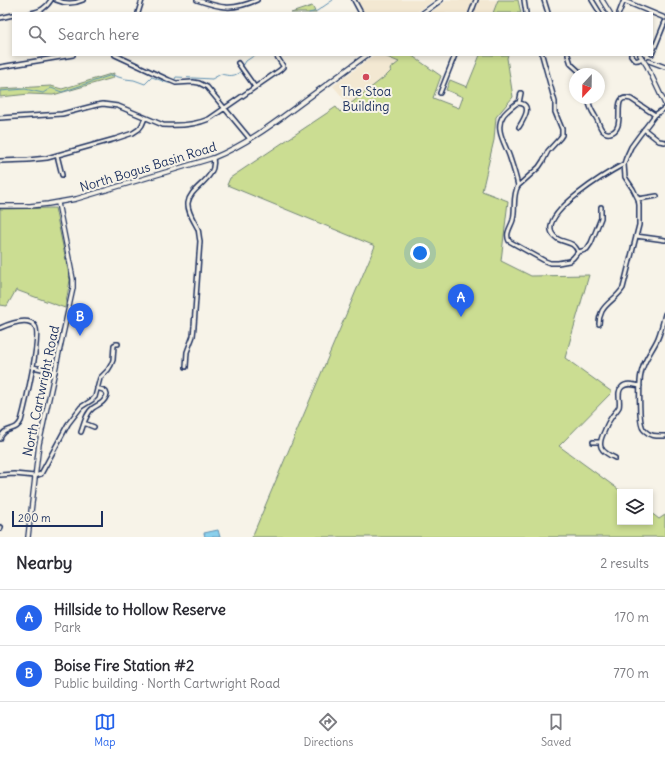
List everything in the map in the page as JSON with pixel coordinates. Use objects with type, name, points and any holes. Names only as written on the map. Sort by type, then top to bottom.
[{"type":"street","points":[[36,12],[45,8],[50,0]]},
{"type":"street","points":[[56,0],[65,3],[83,0]]},
{"type":"street","points":[[138,12],[142,0]]},
{"type":"street","points":[[197,0],[225,10],[242,6],[257,0]]},
{"type":"street","points":[[354,0],[360,12]]},
{"type":"street","points":[[424,12],[441,0]]},
{"type":"street","points":[[471,12],[476,0]]},
{"type":"street","points":[[524,0],[526,12]]},
{"type":"street","points":[[544,0],[548,12]]},
{"type":"street","points":[[592,0],[599,12]]},
{"type":"street","points":[[602,0],[609,12]]},
{"type":"street","points":[[619,12],[624,1],[651,12]]},
{"type":"street","points":[[653,13],[665,18]]},
{"type":"street","points":[[0,18],[12,16]]},
{"type":"street","points":[[653,52],[665,22]]},
{"type":"street","points":[[0,67],[67,56]]},
{"type":"street","points":[[121,56],[176,83],[193,82],[207,87],[250,139]]},
{"type":"street","points":[[0,118],[62,114],[103,104],[118,106],[163,124],[188,124],[204,121],[280,70],[283,67],[277,56]]},
{"type":"street","name":"North Bogus Basin Road","points":[[0,206],[30,206],[58,203],[76,199],[214,158],[228,152],[250,139],[287,114],[366,56]]},
{"type":"street","points":[[440,93],[455,56]]},
{"type":"street","points":[[542,56],[555,102],[555,112],[562,129],[562,134],[548,151],[544,161],[539,167],[518,186],[515,193],[513,220],[507,237],[509,241],[550,263],[558,264],[569,261],[578,252],[587,249],[591,243],[601,218],[601,207]]},
{"type":"street","points":[[568,56],[571,64],[575,68]]},
{"type":"street","points":[[632,56],[636,61],[638,61],[641,57],[647,66],[665,104]]},
{"type":"street","points":[[647,66],[652,56]]},
{"type":"street","points":[[649,61],[665,67]]},
{"type":"street","points":[[238,63],[255,87]]},
{"type":"street","points":[[520,102],[521,93]]},
{"type":"street","points":[[589,104],[600,128],[608,133],[612,133],[618,127],[619,105],[622,99],[626,98],[655,114]]},
{"type":"street","points":[[518,186],[510,157],[503,141],[500,123],[503,114],[520,102]]},
{"type":"street","points":[[519,127],[527,109],[520,102]]},
{"type":"street","points":[[598,324],[601,313],[623,288],[639,225],[638,199],[625,177],[624,164],[631,147],[644,129],[655,114],[665,108]]},
{"type":"street","points":[[0,161],[47,158],[133,133],[142,125],[145,118]]},
{"type":"street","points":[[644,129],[659,141],[665,142]]},
{"type":"street","points":[[57,155],[62,175]]},
{"type":"street","points":[[186,367],[187,352],[194,326],[200,241],[198,231],[187,205],[192,194],[212,171],[214,158]]},
{"type":"street","points":[[578,252],[574,244],[559,240],[555,237],[551,229],[552,221],[570,199],[610,171],[624,164]]},
{"type":"street","points":[[638,199],[657,196]]},
{"type":"street","name":"North Cartwright Road","points":[[28,537],[39,444],[73,288],[73,279],[58,203]]},
{"type":"street","points":[[636,236],[665,240]]},
{"type":"street","points":[[665,314],[658,338],[646,359],[640,374],[642,426],[650,435],[665,436]]},
{"type":"street","points":[[0,328],[14,322],[22,321],[36,326],[36,351],[20,424],[17,427],[7,430],[3,433],[0,439]]},
{"type":"street","points":[[0,475],[14,474],[35,476],[41,474],[68,424],[81,407],[95,397],[100,378],[108,370],[113,360],[114,345],[118,344]]},
{"type":"street","points":[[33,367],[55,372]]},
{"type":"street","points":[[615,458],[604,452],[601,448],[600,442],[610,419],[619,407],[620,389],[624,385],[630,384],[640,386]]},
{"type":"street","points":[[81,432],[90,412],[93,408],[103,403],[107,395],[106,392],[97,388]]},
{"type":"street","points":[[84,424],[94,427]]},
{"type":"street","points":[[594,442],[600,442]]},
{"type":"shaded area","points":[[357,0],[434,0],[417,12],[364,12]]},
{"type":"shaded area","points":[[447,0],[498,0],[493,12],[431,12]]},
{"type":"shaded area","points":[[373,56],[384,56],[399,62],[390,69],[391,71],[349,105],[333,86]]},
{"type":"green space","points":[[498,0],[518,0],[521,12],[493,12]]},
{"type":"green space","points":[[312,6],[315,12],[294,12]]},
{"type":"green space","points":[[384,56],[412,56],[441,76],[433,98],[459,108],[463,97],[446,90],[450,80],[467,87],[480,56],[508,56],[513,97],[496,117],[494,140],[482,191],[508,201],[501,261],[531,276],[589,275],[565,358],[612,392],[559,446],[618,489],[617,525],[653,525],[653,514],[659,519],[665,515],[665,537],[252,537],[375,246],[227,185],[230,178],[336,107],[340,112],[387,75],[391,71],[390,69],[399,62]]},
{"type":"green space","points":[[114,73],[113,78],[53,95],[29,94],[0,97],[0,89],[51,86],[62,89]]},
{"type":"green space","points":[[55,208],[70,280],[65,308],[16,290],[7,306],[0,305],[0,209]]},
{"type":"water","points":[[218,530],[220,537],[205,537],[204,533]]},
{"type":"waterway","points":[[313,12],[317,11],[333,0]]},
{"type":"waterway","points":[[243,66],[246,61],[254,56]]},
{"type":"waterway","points":[[175,79],[176,77],[212,79],[221,74],[232,76],[241,71]]},
{"type":"waterway","points":[[0,91],[25,89],[43,93],[51,88],[62,92],[112,75],[145,84],[152,77],[171,83]]},
{"type":"place","name":"The Stoa Building","points":[[366,77]]},
{"type":"place","name":"Hillside to Hollow Reserve","points":[[461,317]]},
{"type":"place","name":"Boise Fire Station #2","points":[[80,336]]}]
